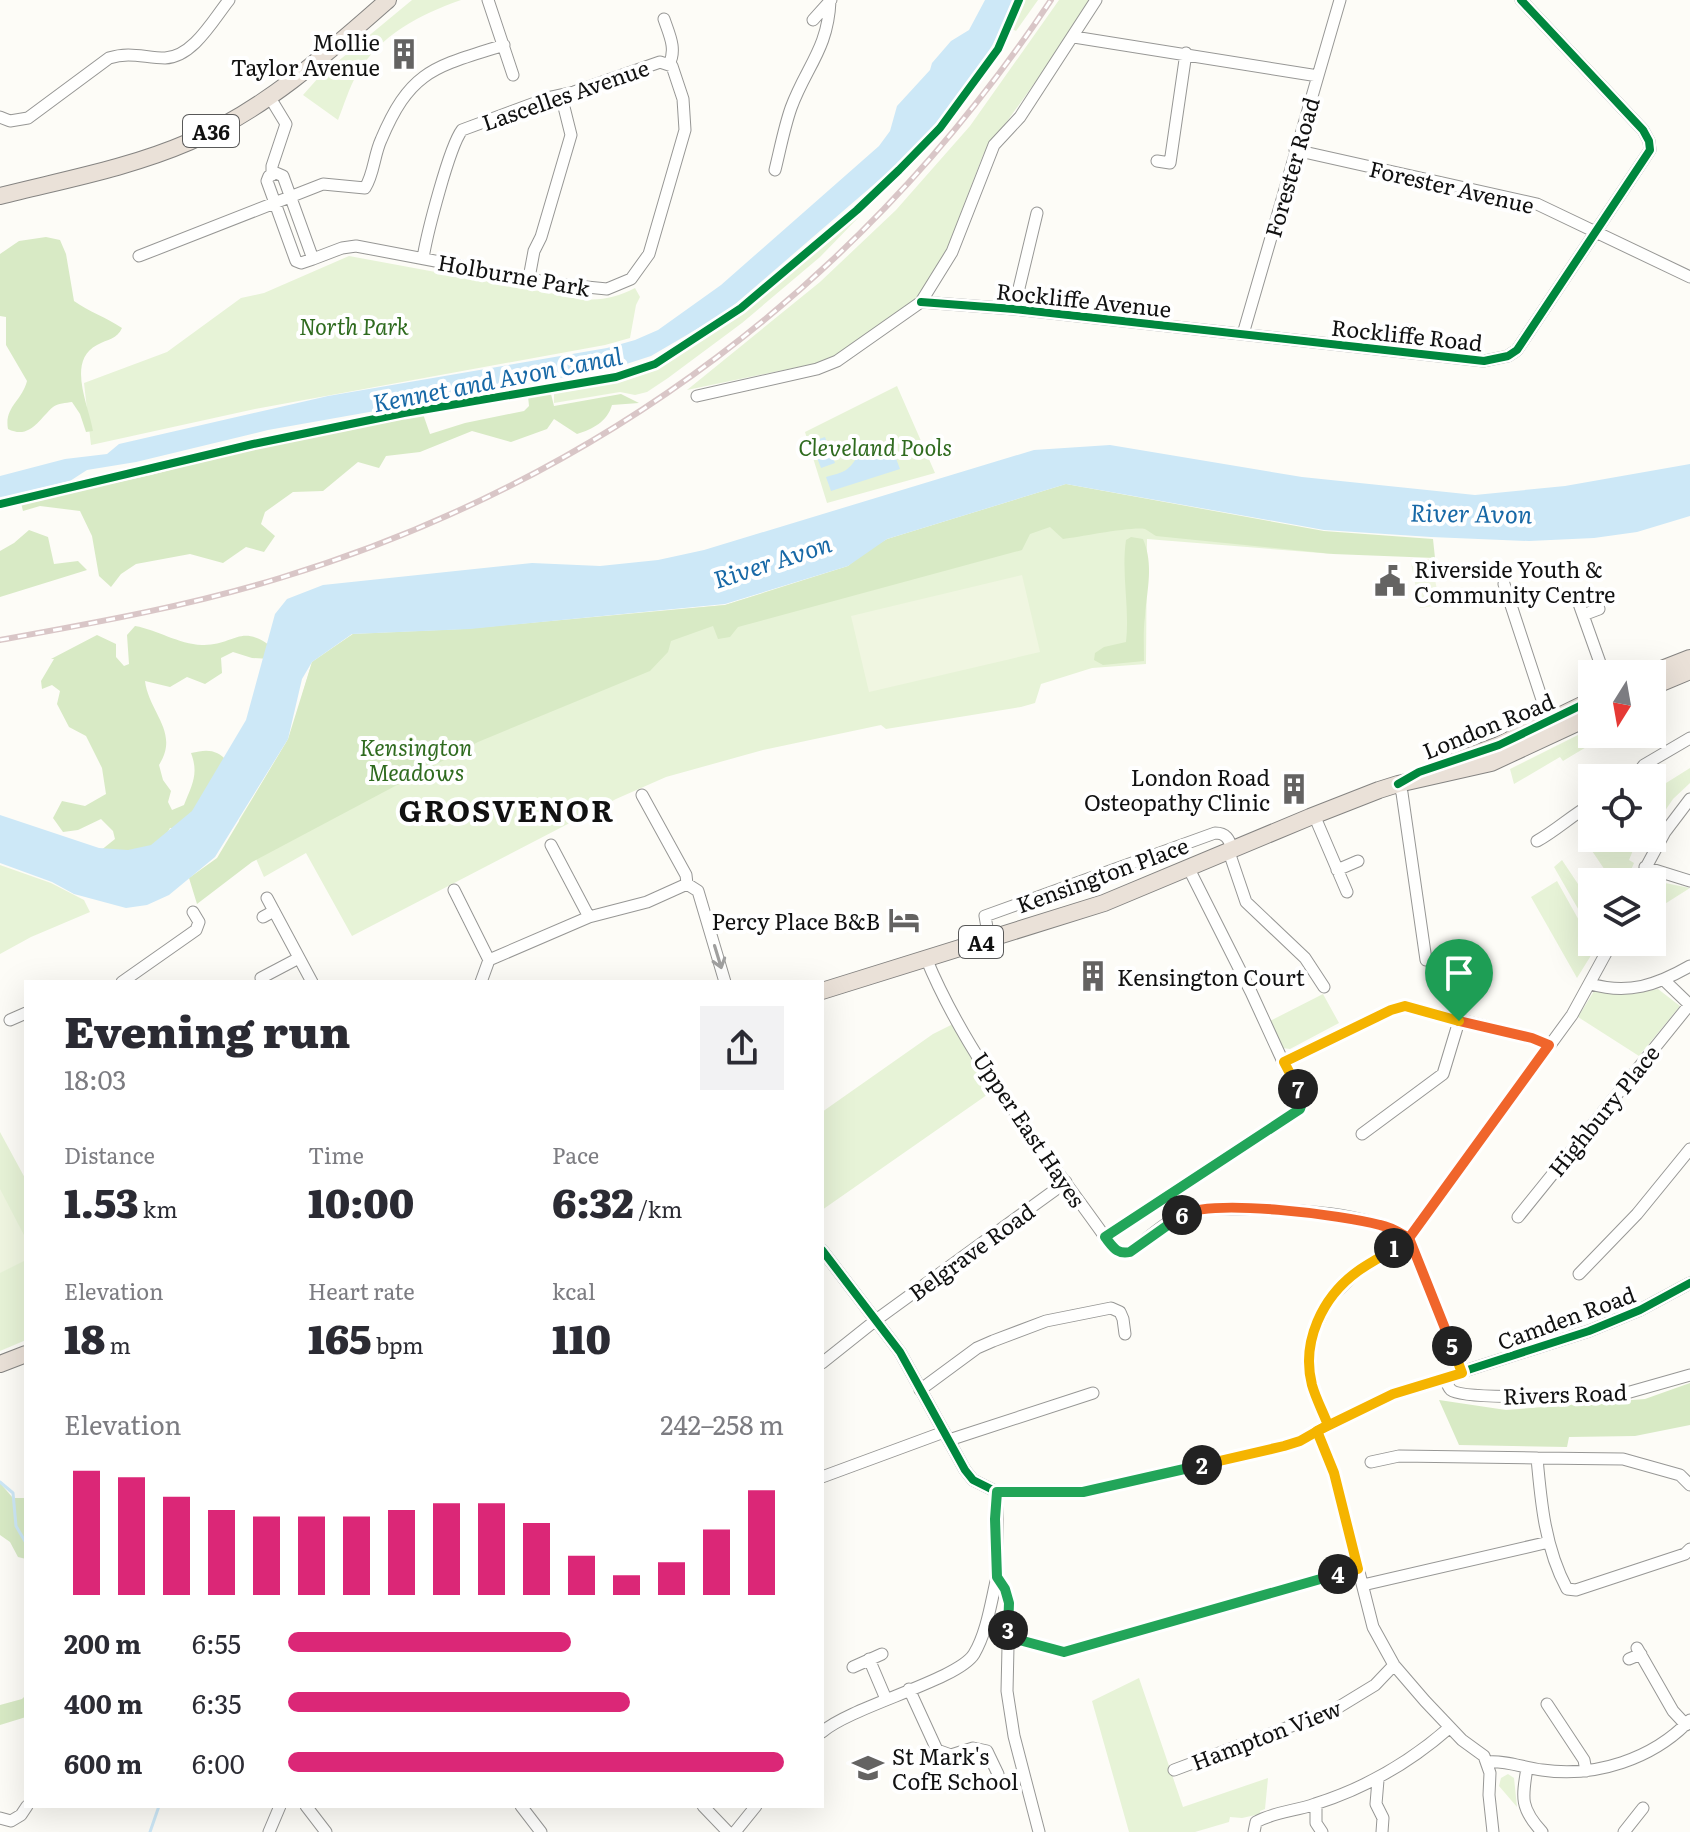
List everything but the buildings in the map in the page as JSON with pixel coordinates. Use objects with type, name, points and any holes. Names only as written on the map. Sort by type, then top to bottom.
[{"type":"highway","name":"A36","points":[[0,196],[152,157],[192,141],[228,122],[299,75],[388,0]]},
{"type":"highway","points":[[1666,667],[1690,658]]},
{"type":"highway","points":[[1666,681],[1690,671]]},
{"type":"highway","name":"London Road","points":[[1552,728],[1578,710]]},
{"type":"highway","name":"London Road","points":[[824,990],[1104,903],[1314,815],[1398,784],[1419,772],[1578,720]]},
{"type":"highway","points":[[0,1364],[24,1355]]},
{"type":"street","points":[[0,117],[10,121],[28,118],[109,58],[125,53],[165,58],[179,56],[191,47],[229,0]]},
{"type":"street","points":[[488,0],[513,75]]},
{"type":"street","points":[[697,396],[817,369],[837,361],[921,302],[952,252],[994,145],[1020,117],[1096,0]]},
{"type":"street","name":"Forester Road","points":[[1243,334],[1340,0]]},
{"type":"street","name":"Rockliffe Road","points":[[1243,334],[1484,361],[1496,361],[1517,350],[1650,150],[1643,130],[1521,0]]},
{"type":"street","points":[[813,20],[830,1]]},
{"type":"street","points":[[775,170],[790,109],[822,47],[829,22],[830,1]]},
{"type":"street","name":"Holburne Park","points":[[313,259],[349,246],[579,288],[607,289],[621,285],[640,269],[654,240],[685,130],[683,99],[674,69],[664,63],[673,56],[674,48],[664,19]]},
{"type":"street","points":[[1074,37],[1318,76]]},
{"type":"street","points":[[139,256],[328,182],[365,188],[381,140],[408,92],[419,79],[442,65],[504,45]]},
{"type":"street","points":[[1157,161],[1170,163],[1186,53]]},
{"type":"street","name":"Lascelles Avenue","points":[[423,258],[427,231],[435,214],[454,143],[462,130],[664,63]]},
{"type":"street","points":[[529,278],[534,251],[541,237],[571,135],[561,95]]},
{"type":"street","points":[[269,96],[286,124],[272,175]]},
{"type":"street","name":"Forester Avenue","points":[[1295,150],[1520,199],[1597,231],[1690,277]]},
{"type":"street","points":[[280,173],[283,176],[313,259],[301,263],[296,261],[267,181],[272,175],[280,173]]},
{"type":"street","name":"Rockliffe Avenue","points":[[1014,309],[1037,213]]},
{"type":"street","name":"Rockliffe Avenue","points":[[921,302],[1243,334]]},
{"type":"street","points":[[1504,584],[1552,728]]},
{"type":"street","points":[[1578,601],[1599,660]]},
{"type":"street","points":[[1583,615],[1599,609]]},
{"type":"street","points":[[1646,764],[1690,738]]},
{"type":"street","points":[[1398,784],[1402,793],[1426,960]]},
{"type":"street","points":[[659,797],[644,800],[686,875],[687,884]]},
{"type":"street","points":[[1690,799],[1665,832],[1645,867],[1690,881]]},
{"type":"street","points":[[1537,841],[1559,830],[1578,812]]},
{"type":"street","points":[[1314,815],[1347,892]]},
{"type":"street","name":"Kensington Place","points":[[989,939],[985,916],[1215,833],[1227,837],[1231,851]]},
{"type":"street","points":[[551,845],[589,917]]},
{"type":"street","points":[[1231,851],[1246,902],[1305,958],[1324,987]]},
{"type":"street","points":[[1337,870],[1358,861]]},
{"type":"street","points":[[1188,867],[1301,1096],[1300,1109],[1105,1237],[1116,1251],[1123,1254],[1187,1212],[1216,1209],[1272,1209],[1384,1225],[1409,1238],[1462,1373]]},
{"type":"street","points":[[489,960],[589,917],[647,902],[687,884]]},
{"type":"street","points":[[687,884],[698,891],[724,980]]},
{"type":"street","points":[[454,890],[489,960],[482,980]]},
{"type":"street","points":[[267,898],[268,914],[311,980]]},
{"type":"street","points":[[125,980],[196,930],[199,922],[193,912]]},
{"type":"street","points":[[1493,1832],[1487,1762],[1479,1751],[1449,1728],[1394,1665],[1373,1627],[1312,1386],[1308,1362],[1311,1338],[1328,1301],[1356,1273],[1409,1238],[1549,1045],[1591,984],[1605,956]]},
{"type":"street","points":[[261,978],[299,958]]},
{"type":"street","name":"Upper East Hayes","points":[[926,958],[938,987],[1002,1094],[1105,1237]]},
{"type":"street","points":[[1591,984],[1605,988],[1638,989],[1665,981],[1690,966]]},
{"type":"street","points":[[1665,981],[1690,1005]]},
{"type":"street","name":"Highbury Place","points":[[1518,1217],[1690,1005]]},
{"type":"street","points":[[1284,1062],[1405,1006],[1549,1045]]},
{"type":"street","points":[[10,1020],[24,1014]]},
{"type":"street","points":[[1362,1134],[1443,1074],[1459,1021]]},
{"type":"street","points":[[1579,1274],[1637,1214],[1690,1149]]},
{"type":"street","name":"Belgrave Road","points":[[824,1361],[1066,1182]]},
{"type":"street","points":[[824,1253],[900,1352],[973,1480],[997,1492],[997,1577],[973,1656],[961,1667],[886,1699],[824,1731]]},
{"type":"street","name":"Camden Road","points":[[997,1492],[1083,1492],[1284,1446],[1393,1394],[1623,1318],[1690,1283]]},
{"type":"street","points":[[920,1390],[977,1348],[1046,1321],[1111,1308],[1120,1312],[1125,1334]]},
{"type":"street","name":"Rivers Road","points":[[1446,1378],[1452,1391],[1474,1394],[1609,1395],[1690,1375]]},
{"type":"street","points":[[824,1476],[1093,1393]]},
{"type":"street","points":[[1371,1462],[1399,1456],[1623,1459],[1680,1475],[1690,1485]]},
{"type":"street","points":[[1537,1458],[1541,1506],[1549,1542],[1567,1589],[1576,1590],[1685,1554],[1690,1549]]},
{"type":"street","points":[[1363,1585],[1549,1542]]},
{"type":"street","points":[[1008,1637],[1064,1652],[1358,1569]]},
{"type":"street","points":[[997,1577],[1009,1603],[1007,1691],[1014,1736],[1039,1832]]},
{"type":"street","points":[[853,1667],[882,1654]]},
{"type":"street","points":[[1487,1762],[1497,1761],[1554,1772],[1586,1771],[1639,1756],[1688,1723],[1673,1711],[1636,1654]]},
{"type":"street","points":[[869,1659],[886,1699]]},
{"type":"street","name":"Hampton View","points":[[1174,1770],[1334,1710],[1375,1685],[1394,1665]]},
{"type":"street","points":[[909,1689],[937,1750],[951,1755],[973,1748],[987,1751],[998,1774]]},
{"type":"street","points":[[1547,1704],[1584,1760],[1586,1771]]},
{"type":"street","points":[[1254,1832],[1258,1820],[1316,1804],[1378,1780],[1422,1751],[1449,1728]]},
{"type":"street","points":[[1527,1768],[1523,1804],[1542,1832]]},
{"type":"street","points":[[1378,1780],[1376,1804],[1383,1818],[1382,1832]]},
{"type":"street","points":[[1316,1804],[1316,1823],[1322,1832]]},
{"type":"street","points":[[0,1818],[11,1821],[26,1808]]},
{"type":"street","points":[[274,1831],[280,1808]]},
{"type":"street","points":[[308,1808],[326,1832]]},
{"type":"street","points":[[523,1808],[541,1832]]},
{"type":"street","points":[[705,1808],[728,1832]]},
{"type":"street","points":[[735,1832],[754,1808]]},
{"type":"street","points":[[1624,1832],[1643,1808]]},
{"type":"green space","points":[[412,0],[461,0],[416,19],[377,48],[357,74],[338,120],[303,95],[319,77]]},
{"type":"green space","points":[[1023,0],[1038,0],[1016,31],[1012,29]]},
{"type":"green space","points":[[1059,0],[1089,0],[1051,60],[983,155],[947,249],[917,298],[827,361],[687,390],[820,282],[896,210],[970,126]]},
{"type":"green space","points":[[929,145],[820,257],[742,323],[668,378],[647,392],[635,395],[620,392],[554,403],[554,393],[559,388],[624,379],[669,361],[733,317],[823,244]]},
{"type":"green space","points":[[46,237],[60,240],[66,254],[74,301],[122,328],[115,337],[88,352],[83,362],[82,385],[93,431],[86,432],[72,402],[55,406],[28,430],[16,432],[8,429],[11,409],[27,381],[6,345],[6,317],[0,316],[0,254],[19,241]]},
{"type":"green space","name":"North Park","points":[[349,256],[582,299],[609,298],[635,288],[640,297],[630,338],[605,345],[255,409],[91,445],[84,383],[167,352],[241,298],[264,293]]},
{"type":"green space","points":[[541,384],[549,386],[554,406],[621,394],[639,403],[612,405],[599,424],[577,434],[554,419],[547,429],[511,442],[472,431],[420,452],[386,456],[379,468],[358,462],[323,491],[293,492],[265,512],[261,524],[275,536],[264,552],[246,547],[223,563],[190,554],[136,564],[121,574],[111,587],[99,576],[92,536],[80,511],[40,506],[23,511],[21,503],[151,475],[263,445],[423,414],[430,434],[524,411],[529,406],[528,396]]},
{"type":"green space","name":"Cleveland Pools","points":[[897,386],[935,473],[827,503],[805,432]]},
{"type":"green space","name":"Kensington Meadows","points":[[1066,484],[1333,554],[1147,539],[1146,664],[1092,668],[1041,684],[1035,703],[1021,707],[886,729],[881,725],[763,750],[666,777],[616,799],[352,936],[306,853],[264,877],[239,820],[289,739],[312,662],[353,634],[464,629],[725,605],[849,566]]},
{"type":"green space","points":[[1066,484],[1324,531],[1433,539],[1435,558],[1333,554],[1156,536],[1139,528],[1063,539],[1050,527],[1030,534],[1022,550],[738,627],[730,637],[718,639],[713,626],[671,641],[668,652],[650,671],[478,742],[252,862],[197,904],[189,878],[217,858],[288,739],[312,662],[353,634],[464,629],[725,605],[848,566],[864,552],[887,539]]},
{"type":"green space","points":[[29,530],[48,537],[54,564],[78,561],[87,570],[0,597],[0,551]]},
{"type":"green space","points":[[1131,537],[1143,539],[1148,558],[1144,661],[1103,665],[1094,660],[1095,653],[1104,647],[1126,642],[1125,553],[1126,540]]},
{"type":"green space","points":[[1431,559],[1440,605],[1420,608],[1411,563]]},
{"type":"green space","points":[[1022,575],[1040,652],[869,692],[851,616]]},
{"type":"green space","points":[[135,626],[193,644],[213,644],[245,636],[262,640],[273,648],[270,659],[233,652],[221,658],[222,673],[205,684],[187,677],[170,687],[145,681],[165,732],[165,753],[159,765],[163,780],[171,791],[168,802],[172,810],[184,805],[192,785],[194,767],[191,753],[211,751],[228,762],[186,828],[170,828],[149,848],[100,851],[115,839],[113,831],[101,819],[78,830],[63,832],[53,818],[62,801],[85,806],[106,794],[102,768],[86,736],[69,727],[57,704],[60,691],[52,685],[42,689],[41,681],[54,659],[51,659],[97,635],[116,644],[116,657],[124,666],[129,664],[127,635]]},
{"type":"green space","points":[[1578,735],[1578,748],[1585,748],[1563,761],[1560,757],[1514,784],[1510,769]]},
{"type":"green space","points":[[1690,768],[1690,783],[1666,809],[1666,783]]},
{"type":"green space","points":[[1593,852],[1632,852],[1629,860],[1634,863],[1632,868],[1604,868]]},
{"type":"green space","points":[[1562,860],[1578,884],[1578,909],[1554,867]]},
{"type":"green space","points":[[0,865],[51,883],[84,900],[90,912],[0,954]]},
{"type":"green space","points":[[1557,881],[1578,919],[1578,956],[1591,956],[1577,978],[1531,897]]},
{"type":"green space","points":[[1666,883],[1690,888],[1666,903]]},
{"type":"green space","points":[[1658,989],[1680,1006],[1639,1056],[1578,1017],[1594,991],[1633,994]]},
{"type":"green space","points":[[1323,994],[1339,1023],[1290,1049],[1282,1048],[1268,1022]]},
{"type":"green space","points":[[953,1024],[994,1090],[824,1209],[824,1111],[933,1034]]},
{"type":"green space","points":[[0,1132],[24,1176],[24,1341],[0,1351]]},
{"type":"green space","points":[[0,1189],[24,1235],[24,1261],[0,1273]]},
{"type":"green space","points":[[1690,1383],[1690,1425],[1635,1436],[1569,1437],[1567,1447],[1459,1445],[1439,1400],[1506,1410],[1645,1399]]},
{"type":"green space","points":[[0,1483],[13,1498],[24,1498],[24,1558],[18,1557],[10,1542],[0,1535]]},
{"type":"green space","points":[[1139,1678],[1183,1807],[1268,1778],[1265,1809],[1260,1814],[1230,1817],[1229,1822],[1195,1832],[1129,1832],[1092,1701]]},
{"type":"green space","points":[[24,1697],[24,1718],[0,1725],[0,1705]]},
{"type":"green space","points":[[1508,1774],[1514,1778],[1517,1807],[1499,1786],[1501,1778]]},
{"type":"water","name":"Kennet and Avon Canal","points":[[985,0],[1013,0],[993,45],[966,87],[917,144],[726,312],[651,356],[611,369],[268,430],[136,462],[87,470],[70,481],[0,498],[0,476],[65,459],[107,454],[119,444],[328,396],[607,348],[658,330],[721,285],[879,146],[890,131],[897,106],[951,41],[969,30]]},
{"type":"water","points":[[825,437],[835,463],[821,468],[811,442]]},
{"type":"water","name":"River Avon","points":[[1110,445],[1302,477],[1475,495],[1565,486],[1690,464],[1690,516],[1637,532],[1594,538],[1529,541],[1431,537],[1324,530],[1066,484],[887,539],[848,566],[725,604],[470,629],[352,634],[312,662],[302,679],[288,739],[215,857],[169,895],[147,905],[126,908],[74,894],[52,882],[0,863],[0,815],[99,848],[128,850],[151,845],[192,811],[246,720],[275,614],[287,599],[323,585],[532,563],[600,566],[658,560],[704,550],[1034,450]]},
{"type":"water","name":"Cleveland Pools","points":[[878,446],[894,453],[900,469],[831,491],[826,477],[844,471],[865,449]]},
{"type":"waterway","points":[[0,1482],[13,1493],[16,1526],[24,1540]]},
{"type":"waterway","points":[[150,1832],[158,1808]]},
{"type":"railway","points":[[0,640],[176,605],[280,578],[398,536],[511,485],[617,426],[717,357],[810,280],[897,195],[977,101],[1051,0]]},
{"type":"cycle path","points":[[0,504],[253,444],[404,413],[616,377],[655,364],[741,308],[857,210],[899,170],[940,128],[998,49],[1019,0]]},
{"type":"cycle path","points":[[921,302],[1014,309],[1484,361],[1508,356],[1517,350],[1650,150],[1643,130],[1521,0]]},
{"type":"cycle path","points":[[1398,784],[1419,772],[1499,745],[1578,707]]},
{"type":"cycle path","points":[[824,1253],[900,1352],[965,1470],[973,1480],[997,1492],[1083,1492],[1284,1446],[1393,1394],[1589,1331],[1640,1310],[1690,1283]]},
{"type":"place","name":"Mollie Taylor Avenue","points":[[404,54]]},
{"type":"place","name":"Riverside Youth & Community Centre","points":[[1390,581]]},
{"type":"place","name":"London Road Osteopathy Clinic","points":[[1294,789]]},
{"type":"place","name":"Percy Place B&B","points":[[904,920]]},
{"type":"place","name":"Kensington Court","points":[[1093,976]]},
{"type":"place","name":"St Mark's CofE School","points":[[868,1768]]},
{"type":"district","name":"GROSVENOR","points":[[507,809]]},
{"type":"route","points":[[1459,1021],[1405,1006],[1284,1062],[1301,1096],[1300,1109],[1105,1237],[1116,1251],[1123,1254],[1187,1212],[1202,1209],[1272,1209],[1384,1225],[1409,1238],[1462,1373],[1393,1394],[1317,1431],[1334,1473],[1358,1569],[1064,1652],[1008,1637],[1009,1603],[997,1577],[997,1492],[1083,1492],[1284,1446],[1328,1425],[1312,1386],[1308,1362],[1318,1318],[1328,1301],[1356,1273],[1409,1238],[1549,1045],[1459,1021]]}]
